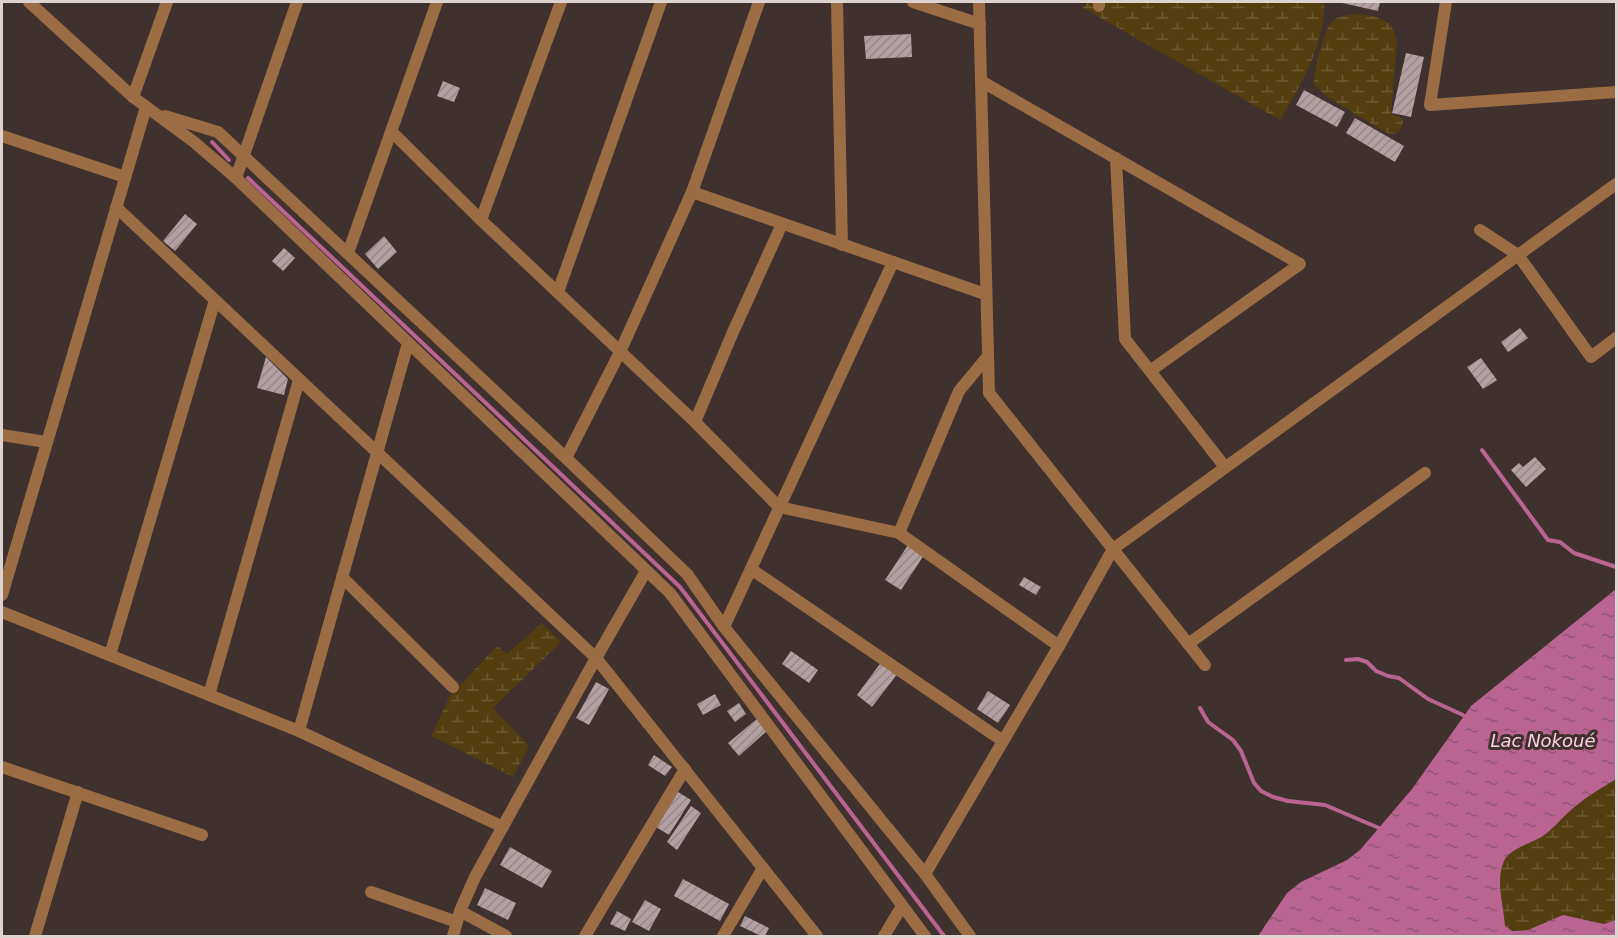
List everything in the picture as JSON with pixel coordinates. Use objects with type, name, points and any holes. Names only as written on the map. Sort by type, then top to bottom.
[{"type":"street","points":[[29,2],[133,97],[194,142],[236,177],[670,593],[924,936]]},
{"type":"street","points":[[133,97],[167,2]]},
{"type":"street","points":[[236,177],[297,2]]},
{"type":"street","points":[[348,254],[438,2]]},
{"type":"street","points":[[481,220],[561,2]]},
{"type":"street","points":[[558,292],[661,2]]},
{"type":"street","points":[[566,458],[620,352],[692,192],[759,2]]},
{"type":"street","points":[[837,2],[842,245]]},
{"type":"street","points":[[913,2],[980,24]]},
{"type":"street","points":[[979,2],[989,393],[1205,665]]},
{"type":"street","points":[[1446,2],[1430,105],[1617,92]]},
{"type":"street","points":[[981,81],[1300,264],[1150,371]]},
{"type":"street","points":[[150,110],[218,132],[687,574],[724,627],[925,874],[970,936]]},
{"type":"street","points":[[2,595],[125,177],[150,110]]},
{"type":"street","points":[[392,132],[481,220],[695,422],[779,507],[898,533],[1059,646]]},
{"type":"street","points":[[2,136],[125,177]]},
{"type":"street","points":[[1116,158],[1125,339],[1225,467]]},
{"type":"street","points":[[925,874],[1059,646],[1113,549],[1617,183]]},
{"type":"street","points":[[692,192],[986,294]]},
{"type":"street","points":[[116,207],[596,658],[817,936]]},
{"type":"street","points":[[695,422],[782,224]]},
{"type":"street","points":[[1480,230],[1518,255],[1590,357],[1617,338]]},
{"type":"street","points":[[724,627],[893,262]]},
{"type":"street","points":[[110,655],[215,300]]},
{"type":"street","points":[[300,730],[408,343]]},
{"type":"street","points":[[898,533],[959,391],[988,356]]},
{"type":"street","points":[[209,695],[299,380]]},
{"type":"street","points":[[2,435],[46,442]]},
{"type":"street","points":[[1188,644],[1425,473]]},
{"type":"street","points":[[751,569],[1003,741]]},
{"type":"street","points":[[453,936],[458,917],[475,877],[646,571]]},
{"type":"street","points":[[342,577],[453,687]]},
{"type":"street","points":[[2,612],[300,730],[503,827]]},
{"type":"street","points":[[2,767],[202,835]]},
{"type":"street","points":[[585,936],[685,769]]},
{"type":"street","points":[[35,936],[78,792]]},
{"type":"street","points":[[723,936],[763,868]]},
{"type":"street","points":[[371,892],[458,917],[506,936]]},
{"type":"street","points":[[884,936],[902,906]]},
{"type":"green space","points":[[1087,2],[1324,2],[1316,49],[1296,93],[1280,120],[1083,8]]},
{"type":"green space","points":[[1353,14],[1377,17],[1393,28],[1397,44],[1391,113],[1401,118],[1403,122],[1401,129],[1395,134],[1387,133],[1327,97],[1314,85],[1319,53],[1328,28],[1335,19]]},
{"type":"green space","points":[[542,623],[561,642],[493,708],[529,746],[513,777],[431,736],[450,696],[497,646],[507,654]]},
{"type":"green space","points":[[1616,779],[1616,920],[1604,924],[1563,915],[1528,930],[1508,930],[1505,926],[1500,885],[1501,868],[1504,861],[1516,849],[1543,836],[1581,802]]},
{"type":"water","name":"Lac Nokoué","points":[[1616,589],[1616,779],[1581,802],[1543,836],[1511,853],[1501,869],[1500,885],[1505,926],[1512,931],[1528,930],[1563,915],[1604,924],[1616,920],[1616,936],[1258,936],[1287,893],[1301,882],[1347,860],[1360,850],[1412,789],[1471,706]]},
{"type":"building","points":[[1338,2],[1380,2],[1378,11]]},
{"type":"building","points":[[911,34],[912,57],[866,59],[864,36]]},
{"type":"building","points":[[1406,53],[1424,57],[1411,117],[1392,113]]},
{"type":"building","points":[[443,81],[460,88],[454,102],[437,96]]},
{"type":"building","points":[[1304,90],[1345,112],[1337,127],[1296,105]]},
{"type":"building","points":[[1355,118],[1404,146],[1395,162],[1346,133]]},
{"type":"building","points":[[185,214],[197,224],[175,251],[163,241]]},
{"type":"building","points":[[384,236],[397,252],[378,269],[365,254]]},
{"type":"building","points":[[284,248],[295,258],[283,271],[272,261]]},
{"type":"building","points":[[1520,328],[1528,338],[1508,352],[1501,342]]},
{"type":"building","points":[[266,357],[288,379],[284,395],[257,388]]},
{"type":"building","points":[[1481,358],[1497,380],[1483,389],[1467,367]]},
{"type":"building","points":[[1535,457],[1546,469],[1526,487],[1511,470],[1519,463],[1523,467]]},
{"type":"building","points":[[908,545],[924,555],[901,590],[885,580]]},
{"type":"building","points":[[1024,577],[1041,587],[1036,595],[1019,585]]},
{"type":"building","points":[[791,651],[818,670],[809,683],[782,664]]},
{"type":"building","points":[[882,661],[898,673],[872,707],[857,695]]},
{"type":"building","points":[[596,682],[609,689],[589,725],[576,718]]},
{"type":"building","points":[[988,691],[1010,705],[998,723],[977,709]]},
{"type":"building","points":[[715,694],[721,705],[703,715],[697,704]]},
{"type":"building","points":[[739,703],[746,714],[735,722],[727,711]]},
{"type":"building","points":[[758,718],[768,730],[739,756],[728,743]]},
{"type":"building","points":[[654,755],[672,767],[665,776],[648,765]]},
{"type":"building","points":[[678,792],[691,800],[669,835],[656,827]]},
{"type":"building","points":[[691,806],[701,813],[677,850],[667,842]]},
{"type":"building","points":[[510,847],[552,871],[542,888],[500,865]]},
{"type":"building","points":[[683,879],[729,904],[720,921],[674,896]]},
{"type":"building","points":[[485,888],[516,903],[508,920],[477,905]]},
{"type":"building","points":[[645,900],[661,909],[649,931],[632,922]]},
{"type":"building","points":[[617,911],[631,919],[625,931],[610,924]]},
{"type":"building","points":[[745,916],[769,928],[765,936],[740,926]]},
{"type":"waterway","points":[[212,142],[229,160]]},
{"type":"waterway","points":[[248,178],[680,587],[944,936]]},
{"type":"waterway","points":[[1482,450],[1548,540],[1560,542],[1574,553],[1616,567]]},
{"type":"waterway","points":[[1346,660],[1358,659],[1367,662],[1376,671],[1399,678],[1428,699],[1463,715]]},
{"type":"waterway","points":[[1200,708],[1208,722],[1233,740],[1241,751],[1254,783],[1261,791],[1288,801],[1325,805],[1379,828]]}]
